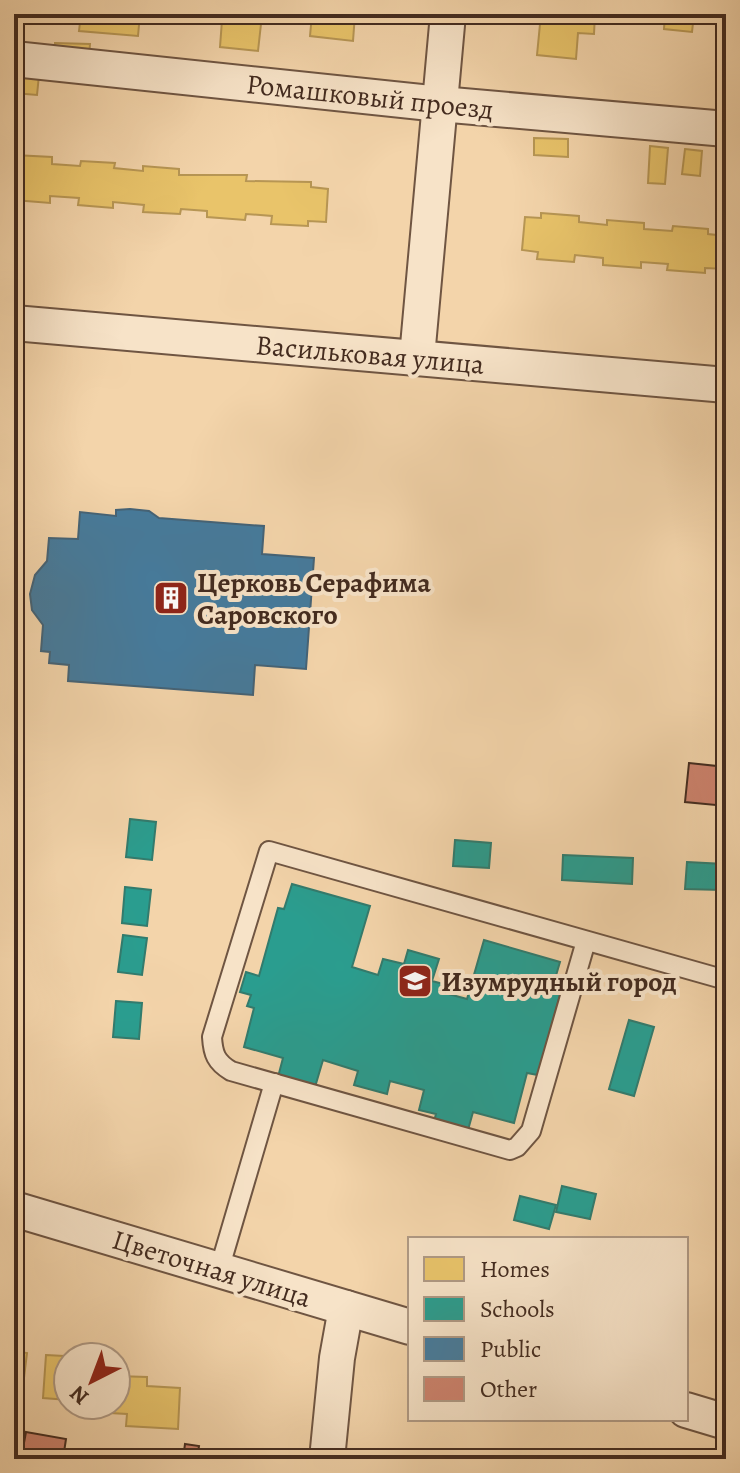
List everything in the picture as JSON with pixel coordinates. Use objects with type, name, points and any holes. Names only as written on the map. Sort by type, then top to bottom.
[{"type":"street","points":[[417,357],[448,14]]},
{"type":"street","name":"Ромашковый проезд","points":[[14,59],[440,104],[726,129]]},
{"type":"street","name":"Васильковая улица","points":[[14,323],[726,385]]},
{"type":"street","name":"Цветочная улица","points":[[14,1209],[408,1326]]},
{"type":"street","points":[[327,1459],[337,1358],[346,1308]]},
{"type":"street","points":[[688,1411],[726,1422]]},
{"type":"lane","points":[[586,941],[531,1131],[517,1147],[497,1149],[231,1071],[219,1063],[213,1053],[212,1037],[269,851],[726,980]]},
{"type":"lane","points":[[219,1270],[274,1083]]},
{"type":"building: Homes","points":[[81,14],[140,14],[138,36],[79,31]]},
{"type":"building: Homes","points":[[312,14],[355,14],[353,41],[310,36]]},
{"type":"building: Homes","points":[[373,14],[387,14],[386,23],[372,21]]},
{"type":"building: Homes","points":[[541,14],[595,14],[594,34],[578,33],[576,59],[537,55]]},
{"type":"building: Homes","points":[[665,14],[694,14],[692,32],[664,29]]},
{"type":"building: Homes","points":[[222,20],[261,24],[258,51],[220,47]]},
{"type":"building: Homes","points":[[55,43],[90,44],[89,57],[55,57]]},
{"type":"building: Homes","points":[[14,74],[39,75],[37,95],[14,93]]},
{"type":"building: Homes","points":[[534,138],[568,139],[568,157],[534,155]]},
{"type":"building: Homes","points":[[650,146],[668,148],[665,184],[648,183]]},
{"type":"building: Homes","points":[[685,149],[702,151],[700,176],[682,174]]},
{"type":"building: Homes","points":[[14,155],[52,157],[52,164],[80,166],[81,161],[115,163],[114,168],[143,171],[143,166],[179,169],[179,175],[247,175],[246,181],[311,182],[311,187],[328,189],[326,222],[308,221],[308,226],[271,224],[272,216],[246,214],[245,220],[207,217],[207,211],[181,209],[180,214],[143,212],[144,205],[113,202],[113,208],[78,205],[79,198],[50,196],[50,203],[14,200]]},
{"type":"building: Homes","points":[[541,213],[579,216],[579,222],[607,225],[607,220],[644,223],[644,229],[672,231],[673,226],[708,229],[708,234],[726,236],[726,269],[705,268],[705,273],[667,270],[668,264],[641,262],[641,268],[603,265],[603,258],[575,255],[574,262],[537,259],[538,252],[522,250],[525,217],[541,218]]},
{"type":"building: Homes","points":[[14,1351],[27,1353],[23,1386],[14,1385]]},
{"type":"building: Homes","points":[[46,1355],[52,1355],[52,1399],[43,1398]]},
{"type":"building: Homes","points":[[132,1377],[147,1377],[147,1386],[180,1388],[178,1429],[126,1426],[126,1421],[132,1421]]},
{"type":"building: Schools","points":[[130,819],[156,822],[152,860],[126,857]]},
{"type":"building: Schools","points":[[455,840],[491,843],[489,868],[453,866]]},
{"type":"building: Schools","points":[[563,855],[633,858],[632,884],[562,880]]},
{"type":"building: Schools","points":[[687,862],[724,864],[722,890],[685,889]]},
{"type":"building: Schools","points":[[292,884],[370,906],[352,967],[378,975],[383,959],[404,964],[408,950],[439,959],[432,981],[447,985],[445,993],[467,999],[484,940],[560,962],[552,989],[561,991],[538,1075],[527,1073],[514,1123],[473,1112],[468,1130],[434,1121],[436,1114],[419,1110],[424,1090],[390,1081],[387,1094],[354,1085],[358,1071],[323,1060],[315,1087],[278,1077],[283,1058],[244,1047],[254,1008],[247,1006],[251,995],[240,992],[246,972],[259,976],[278,908],[284,909]]},
{"type":"building: Schools","points":[[125,887],[151,890],[147,926],[122,923]]},
{"type":"building: Schools","points":[[123,935],[147,938],[142,975],[118,972]]},
{"type":"building: Schools","points":[[116,1001],[142,1003],[139,1039],[113,1037]]},
{"type":"building: Schools","points":[[629,1020],[654,1027],[634,1096],[609,1089]]},
{"type":"building: Schools","points":[[562,1186],[596,1194],[590,1219],[556,1212]]},
{"type":"building: Schools","points":[[520,1196],[556,1205],[549,1229],[514,1220]]},
{"type":"building: Public","name":"Церковь Серафима Саровского","points":[[116,510],[149,511],[159,518],[264,526],[262,554],[314,558],[306,669],[255,665],[253,695],[68,681],[69,665],[49,663],[50,652],[41,651],[43,625],[32,610],[30,594],[35,575],[47,561],[49,538],[78,539],[80,512],[116,516]]},
{"type":"building: Other","points":[[689,763],[726,767],[726,806],[685,802]]},
{"type":"building: Other","points":[[26,1432],[66,1439],[63,1459],[21,1459]]},
{"type":"building: Other","points":[[185,1444],[199,1446],[197,1459],[183,1459]]},
{"type":"place","name":"Церковь Серафима Саровского","points":[[171,598]]},
{"type":"place","name":"Изумрудный город","points":[[415,981]]}]
